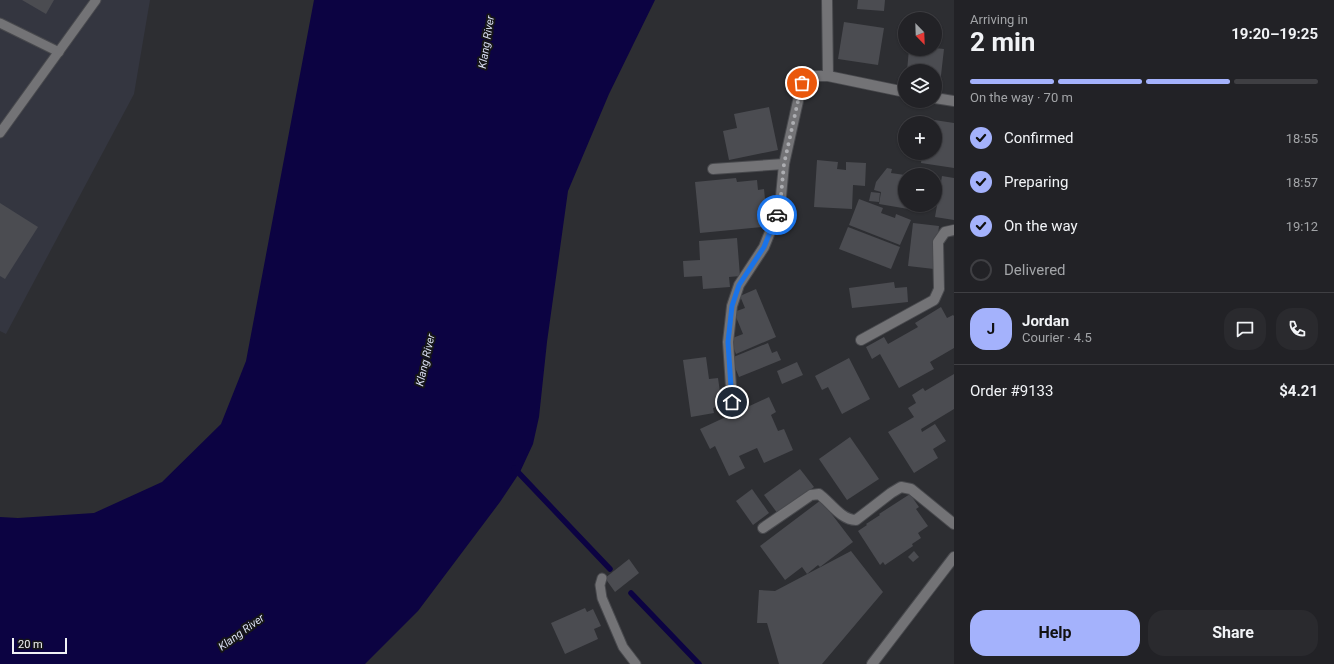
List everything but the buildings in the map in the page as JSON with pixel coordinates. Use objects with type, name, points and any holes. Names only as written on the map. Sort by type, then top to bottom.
[{"type":"street","points":[[827,0],[828,76]]},
{"type":"street","points":[[732,402],[728,342],[732,306],[739,285],[764,247],[780,206],[784,164],[802,83],[810,76],[828,76],[898,91]]},
{"type":"street","points":[[942,99],[954,101]]},
{"type":"street","points":[[713,169],[784,164]]},
{"type":"street","points":[[861,340],[934,300],[939,289],[938,242],[945,232],[954,230]]},
{"type":"street","points":[[763,528],[811,495],[819,494],[843,516],[850,520],[856,520],[901,487],[911,489],[954,524]]},
{"type":"street","points":[[872,664],[954,557]]},
{"type":"lane","points":[[0,133],[96,0]]},
{"type":"lane","points":[[0,23],[59,52]]},
{"type":"lane","points":[[602,578],[600,585],[602,598],[623,647],[636,664]]},
{"type":"shaded area","points":[[0,0],[150,0],[134,94],[6,334],[0,331]]},
{"type":"water","name":"Klang River","points":[[314,0],[655,0],[609,94],[568,191],[547,342],[539,417],[533,444],[520,472],[500,502],[418,611],[365,664],[0,664],[0,517],[18,518],[94,513],[162,482],[221,424],[246,361]]},
{"type":"waterway","points":[[514,468],[610,569]]},
{"type":"waterway","points":[[631,593],[699,664]]},
{"type":"way so far","points":[[777,215],[780,206],[784,164],[802,83]]},
{"type":"route","points":[[732,402],[728,342],[732,306],[739,285],[764,247],[777,215]]}]
